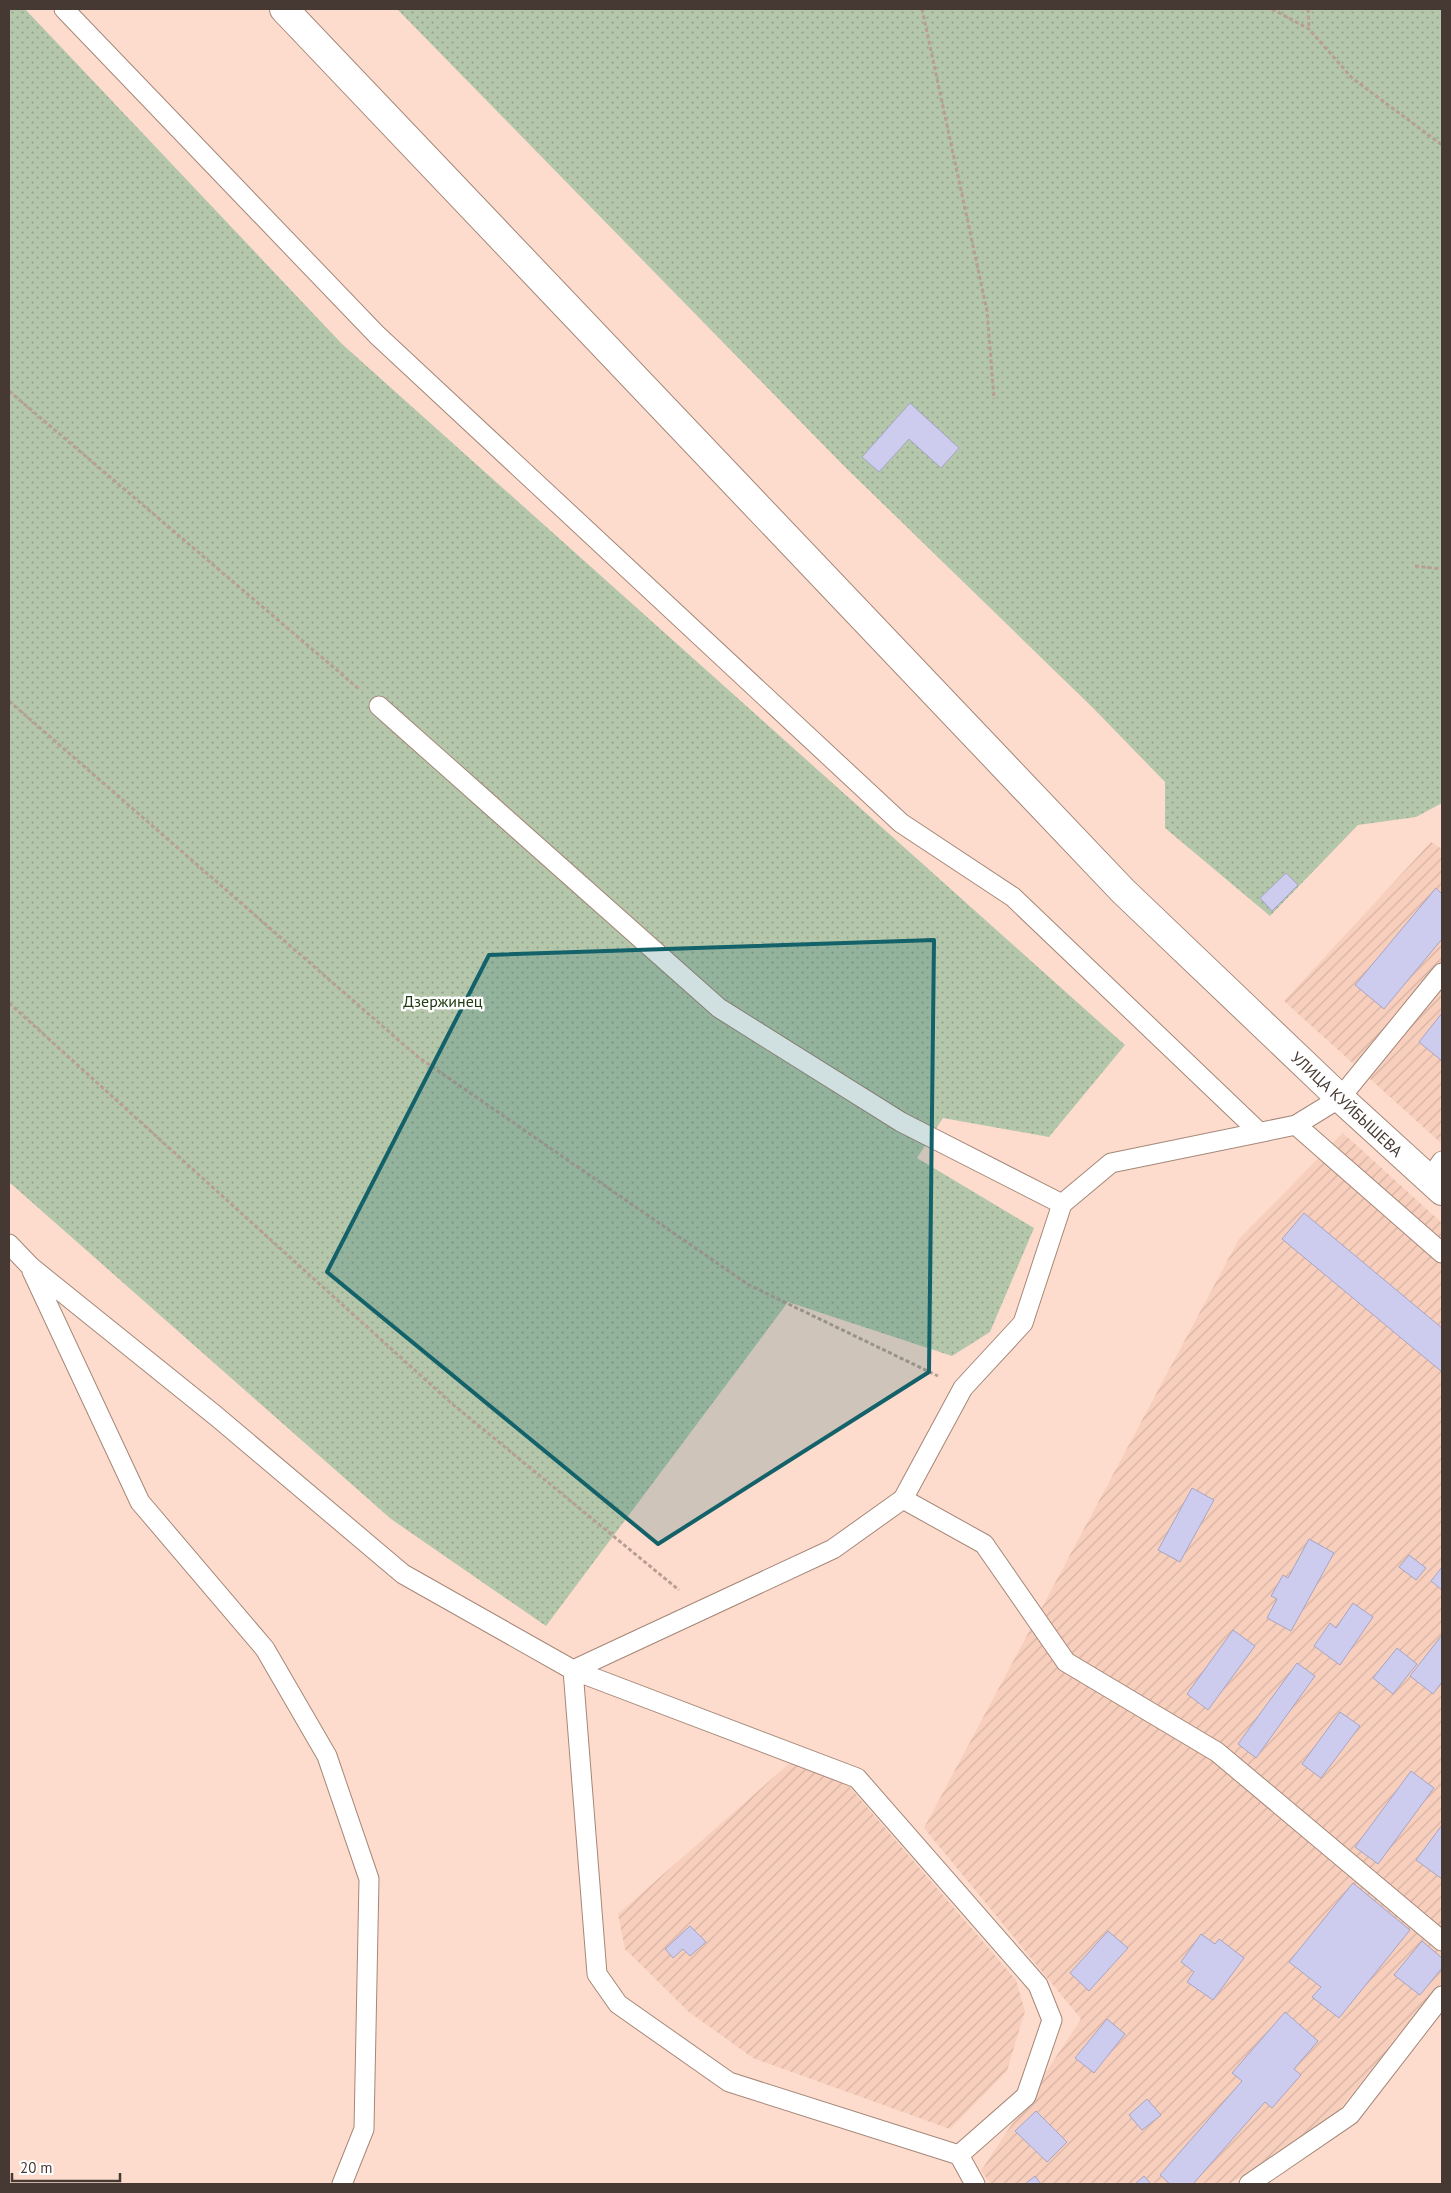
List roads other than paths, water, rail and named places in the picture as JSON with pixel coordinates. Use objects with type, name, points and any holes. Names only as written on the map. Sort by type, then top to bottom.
[{"type":"main road","name":"УЛИЦА КУЙБЫШЕВА","points":[[284,9],[1123,892],[1340,1098],[1438,1177]]},
{"type":"lane","points":[[64,9],[377,335],[901,823],[1013,897],[1259,1132]]},
{"type":"lane","points":[[379,706],[719,1008],[901,1122],[1062,1204]]},
{"type":"lane","points":[[573,1670],[833,1549],[903,1498],[963,1388],[1023,1323],[1062,1204],[1111,1163],[1296,1124],[1340,1098],[1442,973]]},
{"type":"lane","points":[[1296,1124],[1442,1254]]},
{"type":"lane","points":[[9,1244],[31,1267],[216,1416],[403,1574],[573,1670],[857,1778],[1038,1985],[1052,2020],[1026,2096],[959,2155]]},
{"type":"lane","points":[[31,1267],[140,1502],[265,1649],[327,1756],[366,1869],[369,1879],[364,2129],[342,2184]]},
{"type":"lane","points":[[903,1498],[984,1544],[1066,1662],[1217,1752],[1442,1941]]},
{"type":"lane","points":[[573,1670],[597,1974],[618,2004],[729,2082],[959,2155],[975,2184]]},
{"type":"lane","points":[[1249,2184],[1350,2115],[1442,1996]]},
{"type":"park label","name":"Дзержинец","points":[[443,1001]]}]
